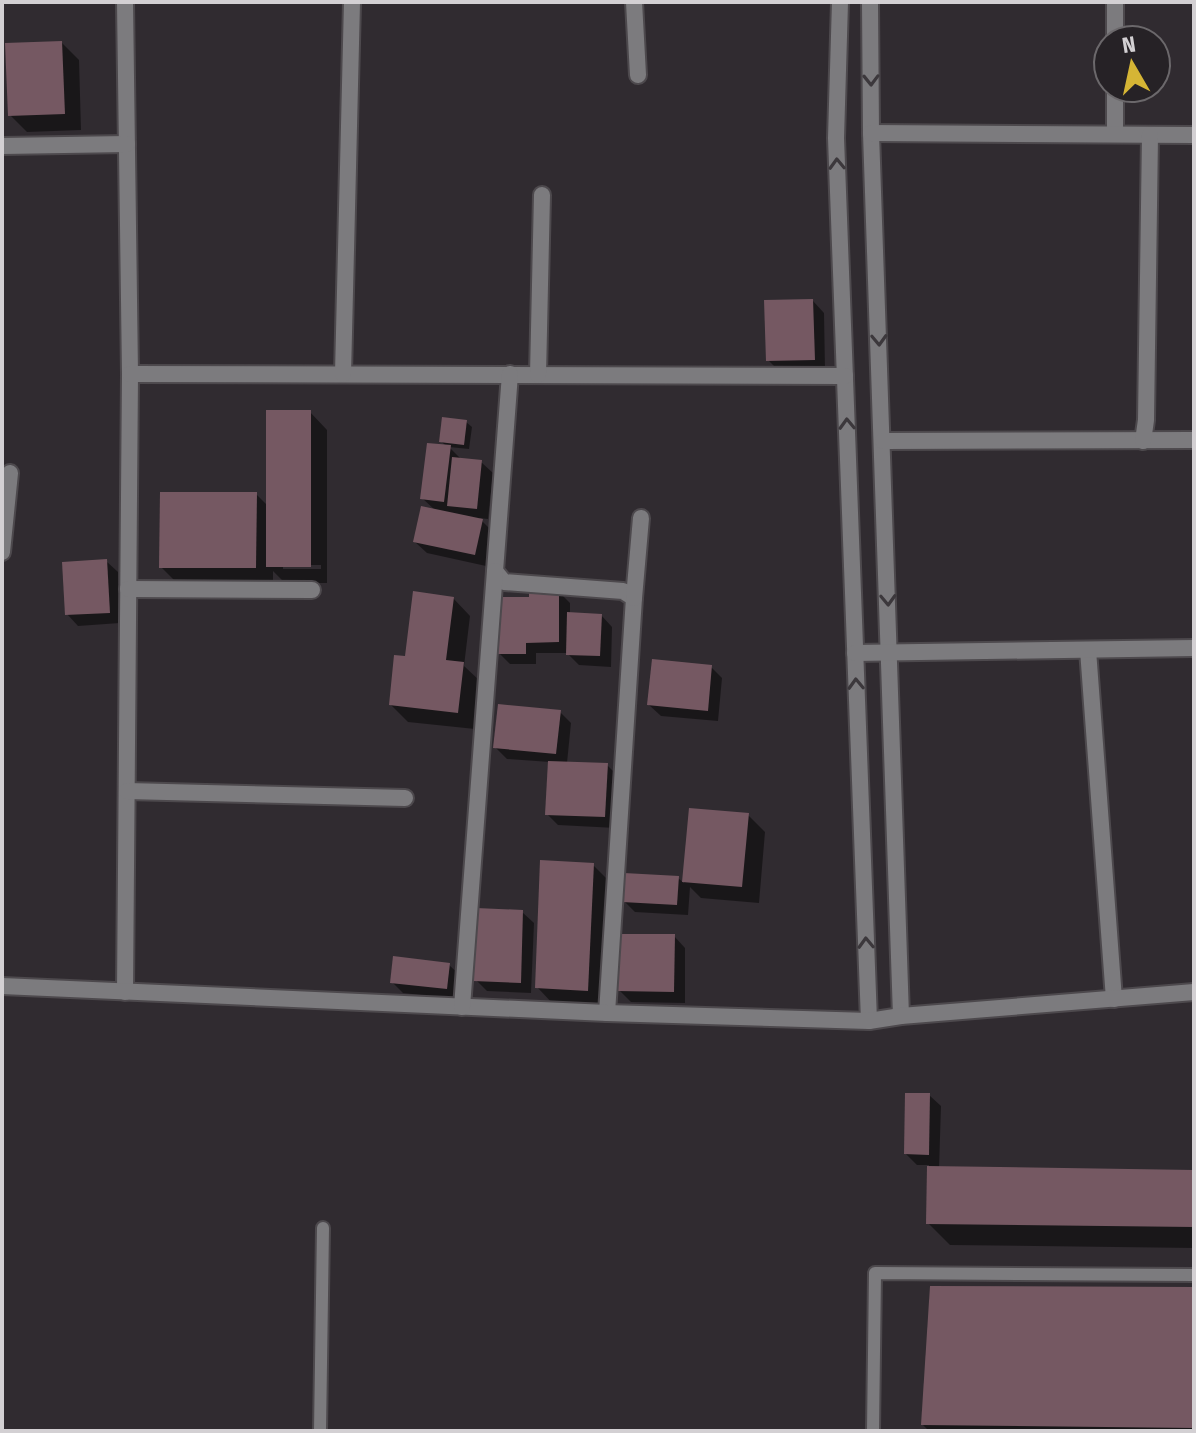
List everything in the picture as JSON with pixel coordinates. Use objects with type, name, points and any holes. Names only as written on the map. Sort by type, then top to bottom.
[{"type":"street","points":[[125,2],[130,374],[125,992]]},
{"type":"street","points":[[343,374],[352,2]]},
{"type":"street","points":[[634,2],[638,75]]},
{"type":"street","points":[[840,2],[836,138],[869,1021]]},
{"type":"street","points":[[870,2],[871,133],[901,1016]]},
{"type":"street","points":[[1115,2],[1115,24]]},
{"type":"street","points":[[1115,104],[1115,134]]},
{"type":"street","points":[[871,133],[1194,135]]},
{"type":"street","points":[[1143,441],[1146,420],[1150,135]]},
{"type":"street","points":[[2,146],[127,144]]},
{"type":"street","points":[[538,375],[542,195]]},
{"type":"street","points":[[130,374],[845,376]]},
{"type":"street","points":[[462,1007],[510,374]]},
{"type":"street","points":[[883,441],[1194,440]]},
{"type":"street","points":[[2,552],[10,473]]},
{"type":"street","points":[[607,1013],[641,518]]},
{"type":"street","points":[[495,571],[504,582],[623,591],[634,598]]},
{"type":"street","points":[[128,589],[312,590]]},
{"type":"street","points":[[855,653],[1194,648]]},
{"type":"street","points":[[1088,650],[1114,999]]},
{"type":"street","points":[[127,791],[405,798]]},
{"type":"street","points":[[2,986],[607,1013],[869,1021],[1194,992]]},
{"type":"lane","points":[[320,1431],[323,1228]]},
{"type":"lane","points":[[873,1431],[875,1273],[1194,1275]]},
{"type":"building","points":[[62,41],[65,114],[8,116],[5,43]]},
{"type":"building","points":[[813,299],[815,360],[766,361],[764,300]]},
{"type":"building","points":[[266,410],[311,410],[311,567],[266,567]]},
{"type":"building","points":[[442,417],[467,420],[464,445],[439,442]]},
{"type":"building","points":[[427,443],[451,445],[444,502],[420,499]]},
{"type":"building","points":[[452,457],[482,460],[477,509],[447,506]]},
{"type":"building","points":[[160,492],[257,492],[256,568],[159,568]]},
{"type":"building","points":[[421,506],[483,519],[475,555],[413,542]]},
{"type":"building","points":[[107,559],[110,613],[65,615],[62,562]]},
{"type":"building","points":[[529,590],[559,590],[559,642],[526,643],[526,654],[497,654],[497,597],[529,597]]},
{"type":"building","points":[[413,591],[454,597],[446,660],[464,662],[458,713],[389,705],[394,655],[405,656]]},
{"type":"building","points":[[567,612],[602,614],[600,656],[566,655]]},
{"type":"building","points":[[652,659],[712,665],[708,711],[647,705]]},
{"type":"building","points":[[498,704],[561,710],[556,754],[493,748]]},
{"type":"building","points":[[548,761],[608,763],[605,817],[545,815]]},
{"type":"building","points":[[689,808],[749,813],[742,887],[682,882]]},
{"type":"building","points":[[540,860],[594,863],[588,991],[535,988]]},
{"type":"building","points":[[624,873],[679,876],[677,905],[622,902]]},
{"type":"building","points":[[476,908],[523,910],[521,983],[473,981]]},
{"type":"building","points":[[618,934],[675,934],[674,992],[617,991]]},
{"type":"building","points":[[393,956],[450,963],[447,989],[390,983]]},
{"type":"building","points":[[905,1093],[930,1093],[929,1155],[904,1154]]},
{"type":"building","points":[[927,1166],[1194,1170],[1194,1227],[926,1224]]},
{"type":"building","points":[[930,1286],[1194,1287],[1194,1428],[921,1425]]}]
